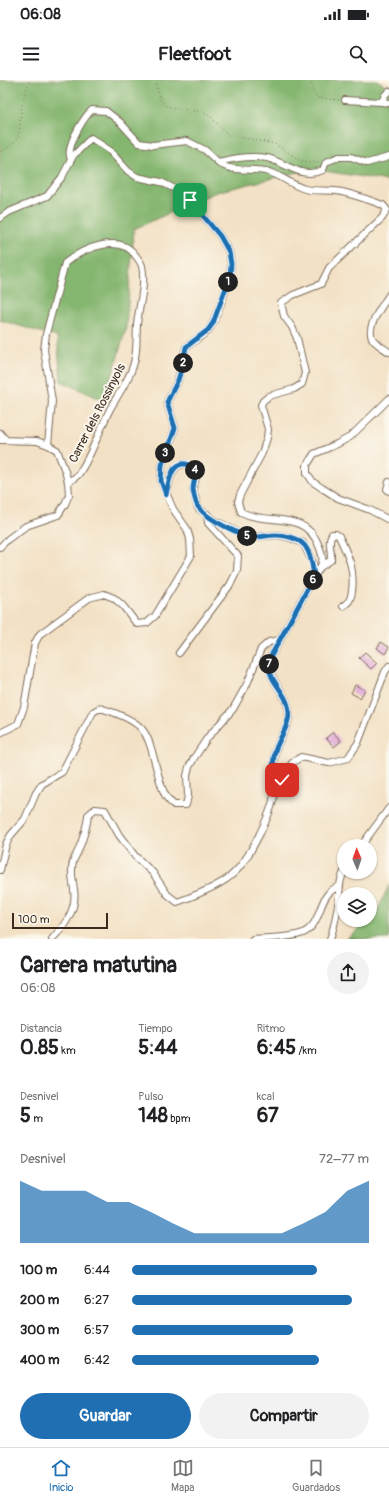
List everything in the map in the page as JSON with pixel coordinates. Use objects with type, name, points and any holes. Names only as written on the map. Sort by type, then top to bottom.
[{"type":"street","points":[[345,100],[386,103],[385,96],[389,91]]},
{"type":"street","points":[[71,160],[70,150],[73,140],[86,115],[92,110],[106,111],[120,122],[139,143],[153,144],[187,141],[205,150],[223,166],[236,169],[266,171],[297,186],[307,189],[342,192],[383,205],[387,210],[382,218],[330,268],[321,284],[294,295],[281,303],[284,316],[292,327],[297,338],[306,373],[302,384],[294,389],[269,396],[263,400],[262,405],[268,429],[267,438],[262,453],[240,495],[238,502],[241,512],[250,516],[288,520],[307,528],[316,538],[323,556],[322,566]]},
{"type":"street","points":[[0,218],[9,212],[47,196],[62,177],[80,147],[91,138],[109,150],[128,171],[137,177],[161,182],[190,200],[220,236],[229,252],[231,264],[230,277],[218,312],[208,330],[186,347],[178,380],[167,402],[175,428],[162,465],[161,481],[173,509],[187,529],[190,539],[191,556],[155,616],[147,623],[137,624],[123,606],[114,598],[104,594],[89,598],[40,634],[35,643],[24,707],[18,724],[0,733]]},
{"type":"street","points":[[218,162],[242,157],[262,158],[282,163],[298,171],[315,174],[322,170],[326,162],[339,157],[352,157],[367,162],[389,157]]},
{"type":"street","name":"Carrer dels Rossinyols","points":[[48,444],[52,400],[44,350],[46,334],[65,263],[74,256],[91,248],[112,244],[125,246],[134,252],[142,264],[143,276],[137,324],[136,354],[133,368],[109,411],[94,445],[77,476],[68,482]]},
{"type":"street","points":[[389,295],[376,315],[371,328],[371,337],[389,352]]},
{"type":"street","points":[[389,399],[350,437],[314,454],[307,465],[308,473],[314,482],[322,488],[338,498],[370,510],[389,520]]},
{"type":"street","points":[[0,433],[3,440],[27,440],[48,444],[57,450],[63,462],[68,482],[69,495],[58,515],[26,526],[0,547]]},
{"type":"street","points":[[166,495],[171,474],[175,468],[181,464],[187,463],[194,467],[197,474],[193,489],[198,508],[220,524],[240,534],[254,537],[283,536],[303,543],[313,563],[314,577]]},
{"type":"street","points":[[389,482],[387,489],[389,491]]},
{"type":"street","points":[[179,652],[230,585],[238,571],[238,556],[208,523],[207,514]]},
{"type":"street","points":[[52,939],[58,933],[74,905],[75,892],[71,870],[73,861],[85,835],[88,815],[96,809],[105,810],[135,856],[153,873],[167,894],[177,902],[197,895],[234,873],[244,861],[272,807],[275,751],[288,721],[289,714],[285,698],[271,675],[269,666],[271,656],[314,577],[322,566],[331,560],[332,555],[330,538],[332,534],[339,536],[354,575],[351,598],[349,603],[343,606]]},
{"type":"street","points":[[0,870],[6,844],[11,835],[25,820],[36,793],[42,784],[62,772],[93,712],[100,708],[120,714],[138,725],[145,732],[152,750],[164,794],[174,805],[186,805],[188,796],[187,776],[189,767],[194,758],[208,737],[233,710],[247,684],[261,649],[269,642],[280,640]]},
{"type":"street","points":[[274,791],[292,763],[301,757],[329,763],[348,758],[358,742],[385,672],[389,666]]},
{"type":"street","points":[[366,839],[389,808]]},
{"type":"street","points":[[330,939],[339,904],[342,879]]},
{"type":"street","points":[[253,939],[289,938],[305,933],[313,927],[327,893],[332,888],[340,886]]},
{"type":"path","points":[[0,152],[12,146],[19,136],[24,94],[30,80]]},
{"type":"path","points":[[156,80],[160,99],[166,106],[202,112],[210,116],[228,135],[275,144],[301,161],[326,162]]},
{"type":"path","points":[[310,80],[313,92],[318,98],[345,100]]},
{"type":"green space","points":[[0,80],[377,80],[389,88],[389,181],[311,169],[216,192],[134,229],[126,328],[105,401],[61,381],[57,337],[0,320]]},
{"type":"green space","points":[[389,885],[389,939],[347,939],[362,927],[377,927],[377,912]]},
{"type":"building","points":[[381,642],[389,647],[385,654],[377,648]]},
{"type":"building","points":[[365,652],[377,663],[371,669],[359,658]]},
{"type":"building","points":[[355,685],[365,690],[360,698],[351,693]]},
{"type":"building","points":[[333,732],[341,741],[334,747],[326,738]]},
{"type":"route","points":[[190,200],[220,236],[229,252],[231,264],[230,277],[213,323],[208,330],[186,347],[178,380],[167,402],[175,428],[162,465],[161,481],[166,495],[171,474],[175,468],[181,464],[187,463],[194,467],[197,474],[193,489],[198,508],[214,520],[240,534],[254,537],[277,535],[288,537],[303,543],[313,563],[314,577],[271,656],[269,666],[271,675],[285,698],[289,714],[283,735],[275,751],[273,769],[274,791],[282,780]]}]
